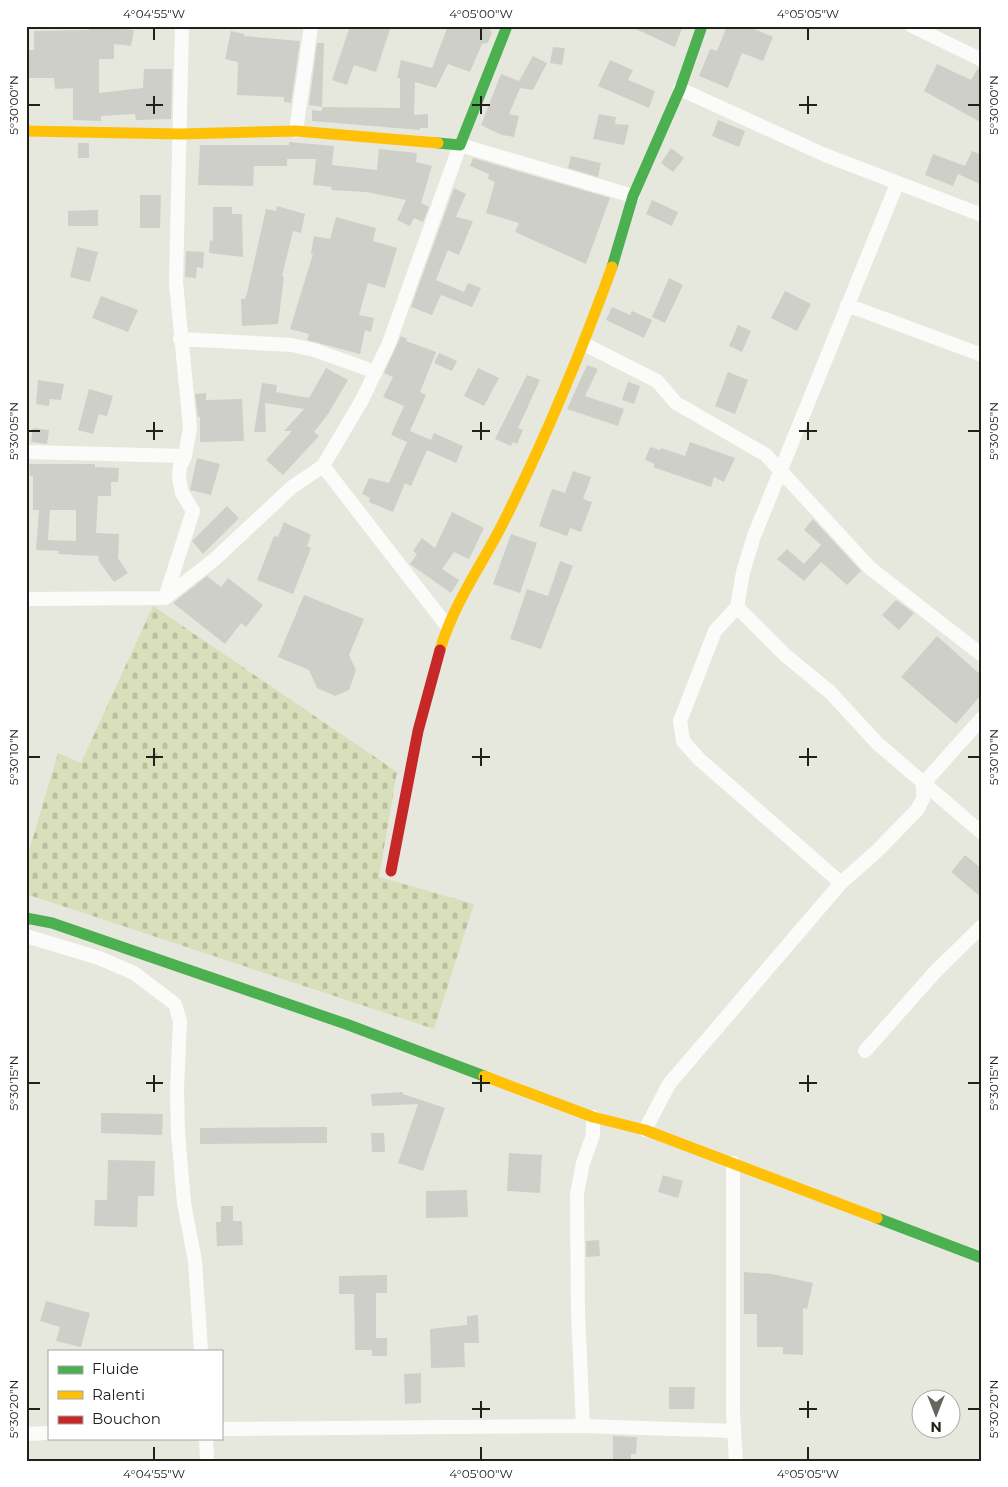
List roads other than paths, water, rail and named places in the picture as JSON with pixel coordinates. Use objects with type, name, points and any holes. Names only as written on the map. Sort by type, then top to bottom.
[{"type":"street","points":[[165,598],[193,511],[182,493],[179,478],[180,466],[186,456],[190,428],[176,282],[181,134],[182,26]]},
{"type":"street","points":[[296,131],[311,26]]},
{"type":"street","points":[[26,599],[165,598],[215,559],[292,487],[323,466],[376,372],[401,312],[460,145],[507,26]]},
{"type":"street","points":[[391,871],[418,731],[447,626],[502,524],[584,344],[619,248],[634,196],[680,89],[702,26]]},
{"type":"street","points":[[912,26],[982,60]]},
{"type":"street","points":[[680,89],[896,184],[982,215]]},
{"type":"street","points":[[26,131],[181,134],[296,131],[460,145],[634,196]]},
{"type":"street","points":[[841,883],[699,759],[683,741],[680,721],[715,631],[737,606],[743,572],[754,536],[896,184]]},
{"type":"street","points":[[847,305],[982,355]]},
{"type":"street","points":[[180,339],[292,345],[314,350],[376,372]]},
{"type":"street","points":[[584,344],[657,381],[676,403],[766,455],[870,568],[982,656]]},
{"type":"street","points":[[26,452],[186,456]]},
{"type":"street","points":[[323,466],[447,626]]},
{"type":"street","points":[[737,606],[785,655],[830,692],[877,743],[982,833]]},
{"type":"street","points":[[644,1130],[669,1084],[841,883],[878,851],[918,810],[923,799],[923,784],[982,718]]},
{"type":"street","points":[[26,918],[52,923],[346,1024],[594,1116],[644,1130],[733,1162],[982,1258]]},
{"type":"street","points":[[865,1051],[935,972],[982,926]]},
{"type":"street","points":[[26,936],[99,958],[134,973],[175,1004],[180,1021],[177,1089],[178,1133],[184,1203],[195,1261],[201,1350]]},
{"type":"street","points":[[583,1426],[578,1330],[577,1194],[583,1162],[593,1135],[594,1116]]},
{"type":"street","points":[[733,1162],[734,1431],[736,1461]]},
{"type":"street","points":[[222,1429],[583,1426],[734,1431]]},
{"type":"street","points":[[26,1434],[48,1433]]},
{"type":"street","points":[[206,1440],[208,1461]]}]
